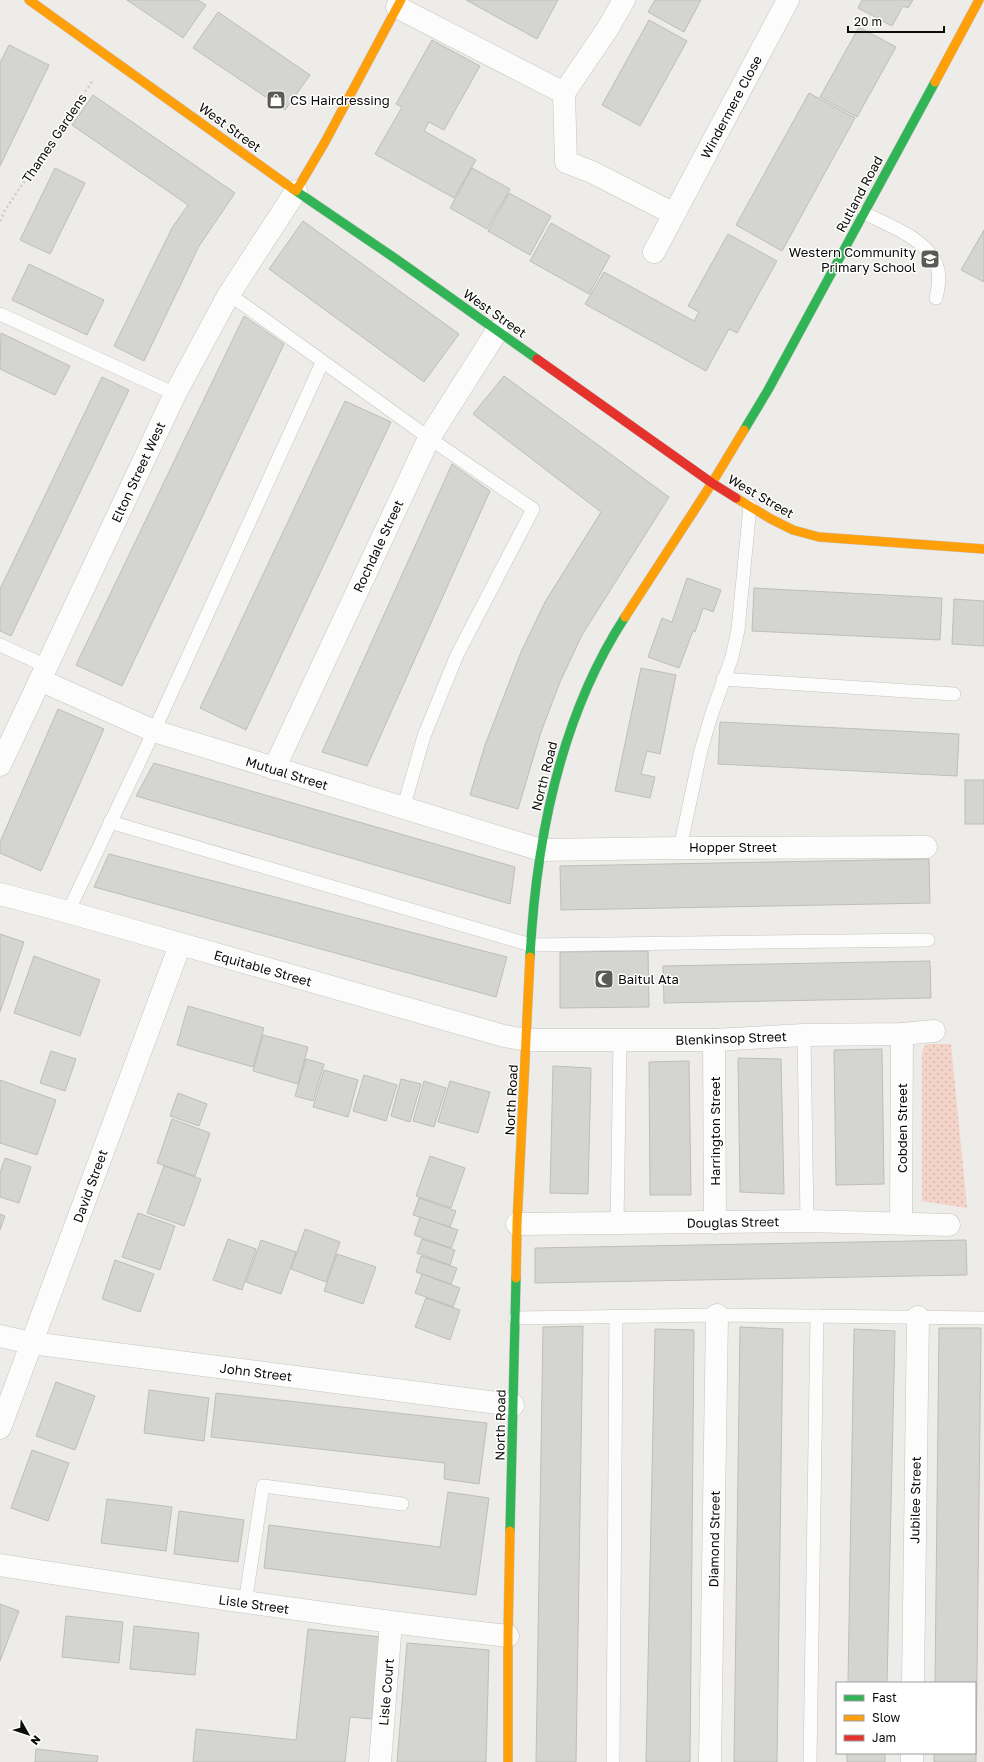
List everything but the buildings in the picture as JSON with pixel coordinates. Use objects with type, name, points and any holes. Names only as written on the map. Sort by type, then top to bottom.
[{"type":"street","name":"West Street","points":[[29,0],[296,191],[396,259],[712,483],[771,519],[793,530],[819,537],[984,550]]},
{"type":"street","points":[[624,0],[604,34],[564,93],[566,162],[592,172],[674,214]]},
{"type":"street","name":"Windermere Close","points":[[654,252],[788,0]]},
{"type":"street","name":"Rutland Road","points":[[712,483],[768,390],[979,0]]},
{"type":"street","points":[[296,191],[325,142],[399,3],[564,93]]},
{"type":"street","name":"Elton Street West","points":[[0,765],[175,394],[229,294],[296,191]]},
{"type":"street","name":"Rochdale Street","points":[[274,769],[429,438],[497,331]]},
{"type":"street","name":"North Road","points":[[508,1762],[508,1636],[517,1224],[531,945],[541,850],[550,798],[568,735],[591,679],[621,623],[712,483]]},
{"type":"street","name":"Mutual Street","points":[[43,673],[154,731],[403,809],[541,850]]},
{"type":"street","name":"Hopper Street","points":[[541,850],[926,847]]},
{"type":"street","name":"Equitable Street","points":[[0,894],[504,1036],[527,1040]]},
{"type":"street","name":"David Street","points":[[0,1428],[180,945]]},
{"type":"street","name":"Blenkinsop Street","points":[[527,1040],[714,1040],[804,1035],[902,1034],[934,1031]]},
{"type":"street","name":"Cobden Street","points":[[901,1223],[902,1034]]},
{"type":"street","name":"Harrington Street","points":[[714,1040],[715,1223]]},
{"type":"street","name":"Douglas Street","points":[[517,1224],[808,1221],[949,1225]]},
{"type":"street","name":"Diamond Street","points":[[710,1762],[718,1315]]},
{"type":"street","name":"Jubilee Street","points":[[913,1682],[918,1317]]},
{"type":"street","name":"John Street","points":[[0,1336],[31,1343],[513,1405]]},
{"type":"street","name":"Lisle Street","points":[[0,1565],[245,1603],[392,1623],[508,1636]]},
{"type":"street","name":"Lisle Court","points":[[380,1762],[392,1623]]},
{"type":"lane","points":[[864,213],[910,237],[922,245],[932,256],[938,270],[939,286],[936,298]]},
{"type":"lane","points":[[229,294],[322,363],[532,509],[457,655],[424,736],[403,809]]},
{"type":"lane","points":[[0,314],[175,394]]},
{"type":"lane","points":[[68,912],[154,731],[322,363]]},
{"type":"lane","points":[[680,848],[701,750],[723,679],[732,657],[738,630],[750,506]]},
{"type":"lane","points":[[0,645],[43,673]]},
{"type":"lane","points":[[723,679],[954,694]]},
{"type":"lane","points":[[110,822],[531,945],[928,940]]},
{"type":"lane","points":[[804,1035],[808,1221]]},
{"type":"lane","points":[[617,1224],[620,1040]]},
{"type":"lane","points":[[515,1318],[718,1315],[984,1318]]},
{"type":"lane","points":[[613,1762],[616,1316]]},
{"type":"lane","points":[[810,1762],[817,1316]]},
{"type":"lane","points":[[245,1603],[263,1486],[402,1504]]},
{"type":"path","name":"Thames Gardens","points":[[0,221],[5,210],[109,56]]},
{"type":"path","points":[[0,207],[5,210]]},
{"type":"shaded area","points":[[928,1044],[951,1044],[967,1208],[922,1201],[922,1053],[924,1047]]},
{"type":"traffic: fast","points":[[744,430],[768,390],[935,82]]},
{"type":"traffic: fast","points":[[293,189],[396,259],[537,359]]},
{"type":"traffic: fast","points":[[530,957],[538,868],[555,780],[568,737],[584,696],[603,655],[625,617]]},
{"type":"traffic: fast","points":[[510,1531],[516,1278]]},
{"type":"traffic: slow","points":[[29,0],[293,189]]},
{"type":"traffic: slow","points":[[296,191],[325,142],[401,0]]},
{"type":"traffic: slow","points":[[935,82],[979,0]]},
{"type":"traffic: slow","points":[[625,617],[712,483],[744,430]]},
{"type":"traffic: slow","points":[[736,498],[793,530],[819,537],[984,549]]},
{"type":"traffic: slow","points":[[516,1278],[517,1224],[530,957]]},
{"type":"traffic: slow","points":[[508,1762],[510,1531]]},
{"type":"traffic: jam","points":[[537,359],[712,483],[736,498]]},
{"type":"place","name":"CS Hairdressing","points":[[276,100]]},
{"type":"place","name":"Western Community Primary School","points":[[930,259]]},
{"type":"place","name":"Baitul Ata","points":[[604,979]]}]
